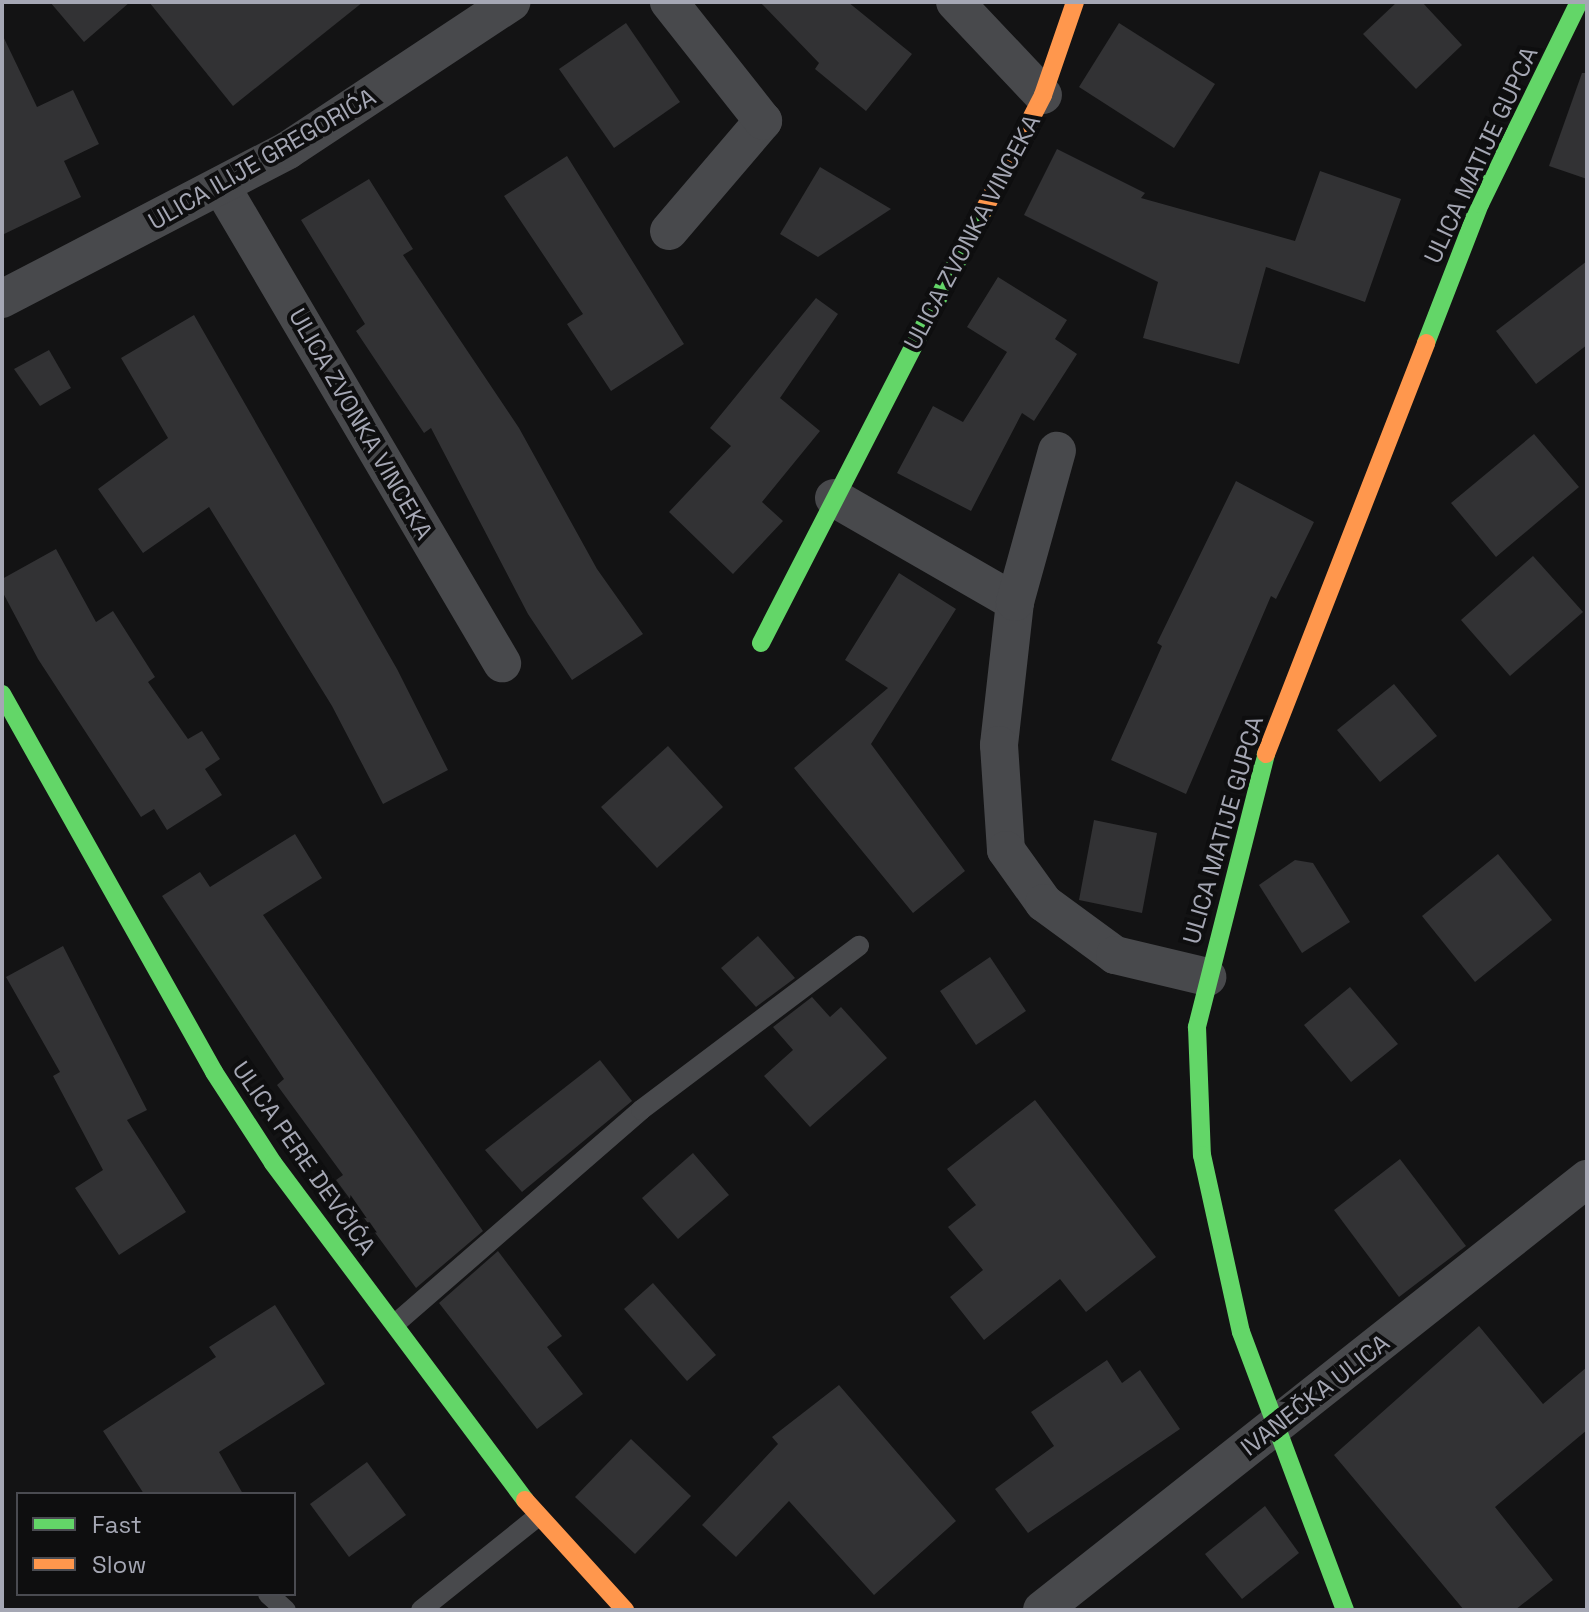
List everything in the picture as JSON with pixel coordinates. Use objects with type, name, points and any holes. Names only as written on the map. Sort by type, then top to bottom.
[{"type":"street","name":"ULICA ILIJE GREGORIĆA","points":[[2,299],[221,186],[381,91],[512,2]]},
{"type":"street","points":[[669,2],[763,121],[669,231]]},
{"type":"street","points":[[955,2],[1043,95]]},
{"type":"street","name":"ULICA ZVONKA VINCEKA","points":[[761,643],[1043,95],[1075,2]]},
{"type":"street","name":"ULICA MATIJE GUPCA","points":[[1345,1610],[1280,1423],[1241,1332],[1202,1155],[1197,1027],[1207,977],[1266,754],[1480,204],[1579,2]]},
{"type":"street","name":"ULICA ZVONKA VINCEKA","points":[[221,186],[502,663]]},
{"type":"street","points":[[1057,451],[1015,602],[999,745],[1006,850],[1044,903],[1115,955],[1207,977]]},
{"type":"street","points":[[834,498],[1015,602]]},
{"type":"street","name":"ULICA PERE DEVČIĆA","points":[[2,694],[214,1072],[273,1163],[537,1517],[625,1610]]},
{"type":"street","name":"IVANEČKA ULICA","points":[[1042,1610],[1587,1179]]},
{"type":"lane","points":[[395,1324],[641,1110],[859,946]]},
{"type":"lane","points":[[421,1610],[537,1517]]},
{"type":"lane","points":[[270,1596],[286,1610]]},
{"type":"building","points":[[50,2],[130,2],[84,42]]},
{"type":"building","points":[[149,2],[363,2],[233,106]]},
{"type":"building","points":[[760,2],[848,2],[912,54],[866,111],[815,69],[819,63]]},
{"type":"building","points":[[1397,2],[1422,2],[1462,45],[1416,89],[1363,34]]},
{"type":"building","points":[[626,23],[680,102],[614,148],[559,69]]},
{"type":"building","points":[[1119,23],[1215,84],[1174,148],[1079,87]]},
{"type":"building","points":[[2,34],[37,107],[73,90],[99,144],[64,161],[81,197],[2,235]]},
{"type":"building","points":[[1582,73],[1587,73],[1587,179],[1549,166]]},
{"type":"building","points":[[1057,149],[1145,193],[1141,198],[1295,241],[1320,171],[1401,199],[1365,302],[1266,267],[1239,364],[1143,338],[1158,282],[1024,215]]},
{"type":"building","points":[[567,156],[684,344],[611,391],[567,324],[583,314],[504,196]]},
{"type":"building","points":[[820,167],[891,209],[818,257],[780,234]]},
{"type":"building","points":[[369,179],[413,249],[403,255],[519,428],[597,569],[643,634],[572,680],[528,614],[431,428],[424,433],[356,331],[365,324],[301,220]]},
{"type":"building","points":[[1587,261],[1587,345],[1536,384],[1496,331]]},
{"type":"building","points":[[998,277],[1067,320],[1055,339],[1077,354],[1034,421],[1022,413],[971,511],[897,473],[933,406],[963,422],[1007,352],[967,327]]},
{"type":"building","points":[[816,298],[838,314],[780,398],[820,431],[762,502],[783,521],[733,574],[669,512],[731,446],[710,428]]},
{"type":"building","points":[[194,315],[397,669],[448,770],[383,804],[332,706],[209,507],[143,553],[98,489],[168,438],[121,358]]},
{"type":"building","points":[[49,350],[71,388],[40,406],[14,369]]},
{"type":"building","points":[[1534,434],[1579,487],[1496,557],[1451,503]]},
{"type":"building","points":[[1236,481],[1314,522],[1276,599],[1271,596],[1186,794],[1111,760],[1162,646],[1157,643]]},
{"type":"building","points":[[56,549],[96,622],[113,611],[155,677],[148,682],[188,739],[202,731],[220,759],[205,769],[222,795],[167,830],[154,809],[141,817],[38,659],[2,591],[2,579]]},
{"type":"building","points":[[1533,556],[1583,612],[1510,676],[1461,620]]},
{"type":"building","points":[[899,573],[956,609],[871,744],[965,871],[913,913],[794,768],[888,688],[845,660]]},
{"type":"building","points":[[1394,684],[1437,736],[1380,782],[1337,730]]},
{"type":"building","points":[[668,746],[723,807],[657,868],[601,807]]},
{"type":"building","points":[[1094,820],[1157,833],[1142,913],[1079,900]]},
{"type":"building","points":[[295,834],[322,878],[263,915],[483,1231],[416,1288],[336,1180],[343,1175],[277,1085],[284,1079],[162,896],[200,872],[210,887]]},
{"type":"building","points":[[1498,854],[1552,920],[1475,982],[1422,916]]},
{"type":"building","points":[[1295,860],[1313,863],[1350,922],[1302,953],[1259,885]]},
{"type":"building","points":[[758,936],[795,978],[756,1007],[721,968]]},
{"type":"building","points":[[63,946],[147,1110],[127,1120],[186,1212],[119,1255],[75,1188],[103,1170],[53,1076],[60,1072],[6,977]]},
{"type":"building","points":[[990,957],[1026,1011],[976,1045],[940,991]]},
{"type":"building","points":[[1350,987],[1398,1044],[1351,1082],[1304,1025]]},
{"type":"building","points":[[812,997],[830,1017],[841,1007],[887,1058],[810,1127],[764,1076],[793,1050],[773,1027]]},
{"type":"building","points":[[600,1060],[632,1101],[522,1192],[485,1150]]},
{"type":"building","points":[[1035,1100],[1156,1257],[1086,1312],[1060,1279],[984,1340],[950,1297],[983,1270],[948,1227],[976,1205],[947,1169]]},
{"type":"building","points":[[693,1153],[729,1195],[678,1239],[642,1198]]},
{"type":"building","points":[[1400,1159],[1466,1246],[1399,1297],[1334,1210]]},
{"type":"building","points":[[498,1251],[562,1336],[547,1347],[583,1394],[537,1429],[439,1303]]},
{"type":"building","points":[[653,1283],[716,1355],[687,1381],[624,1309]]},
{"type":"building","points":[[275,1305],[325,1384],[219,1452],[242,1492],[143,1492],[103,1431],[216,1357],[209,1347]]},
{"type":"building","points":[[1479,1326],[1543,1404],[1587,1367],[1587,1430],[1495,1507],[1553,1580],[1515,1610],[1464,1610],[1334,1455]]},
{"type":"building","points":[[1107,1360],[1122,1383],[1140,1370],[1180,1429],[1028,1533],[995,1489],[1054,1446],[1031,1412]]},
{"type":"building","points":[[839,1385],[956,1521],[874,1595],[789,1501],[736,1557],[702,1525],[778,1444],[772,1437]]},
{"type":"building","points":[[631,1439],[691,1496],[635,1554],[575,1497]]},
{"type":"building","points":[[367,1462],[406,1515],[349,1557],[310,1504]]},
{"type":"building","points":[[1265,1506],[1299,1553],[1242,1599],[1205,1554]]},
{"type":"traffic: fast","points":[[1426,343],[1480,204],[1579,2]]},
{"type":"traffic: fast","points":[[761,643],[984,210]]},
{"type":"traffic: fast","points":[[2,694],[214,1072],[273,1163],[525,1500]]},
{"type":"traffic: fast","points":[[1266,754],[1197,1027],[1202,1155],[1241,1332],[1345,1610]]},
{"type":"traffic: slow","points":[[984,210],[1043,95],[1075,2]]},
{"type":"traffic: slow","points":[[1266,754],[1426,343]]},
{"type":"traffic: slow","points":[[525,1500],[625,1610]]}]
